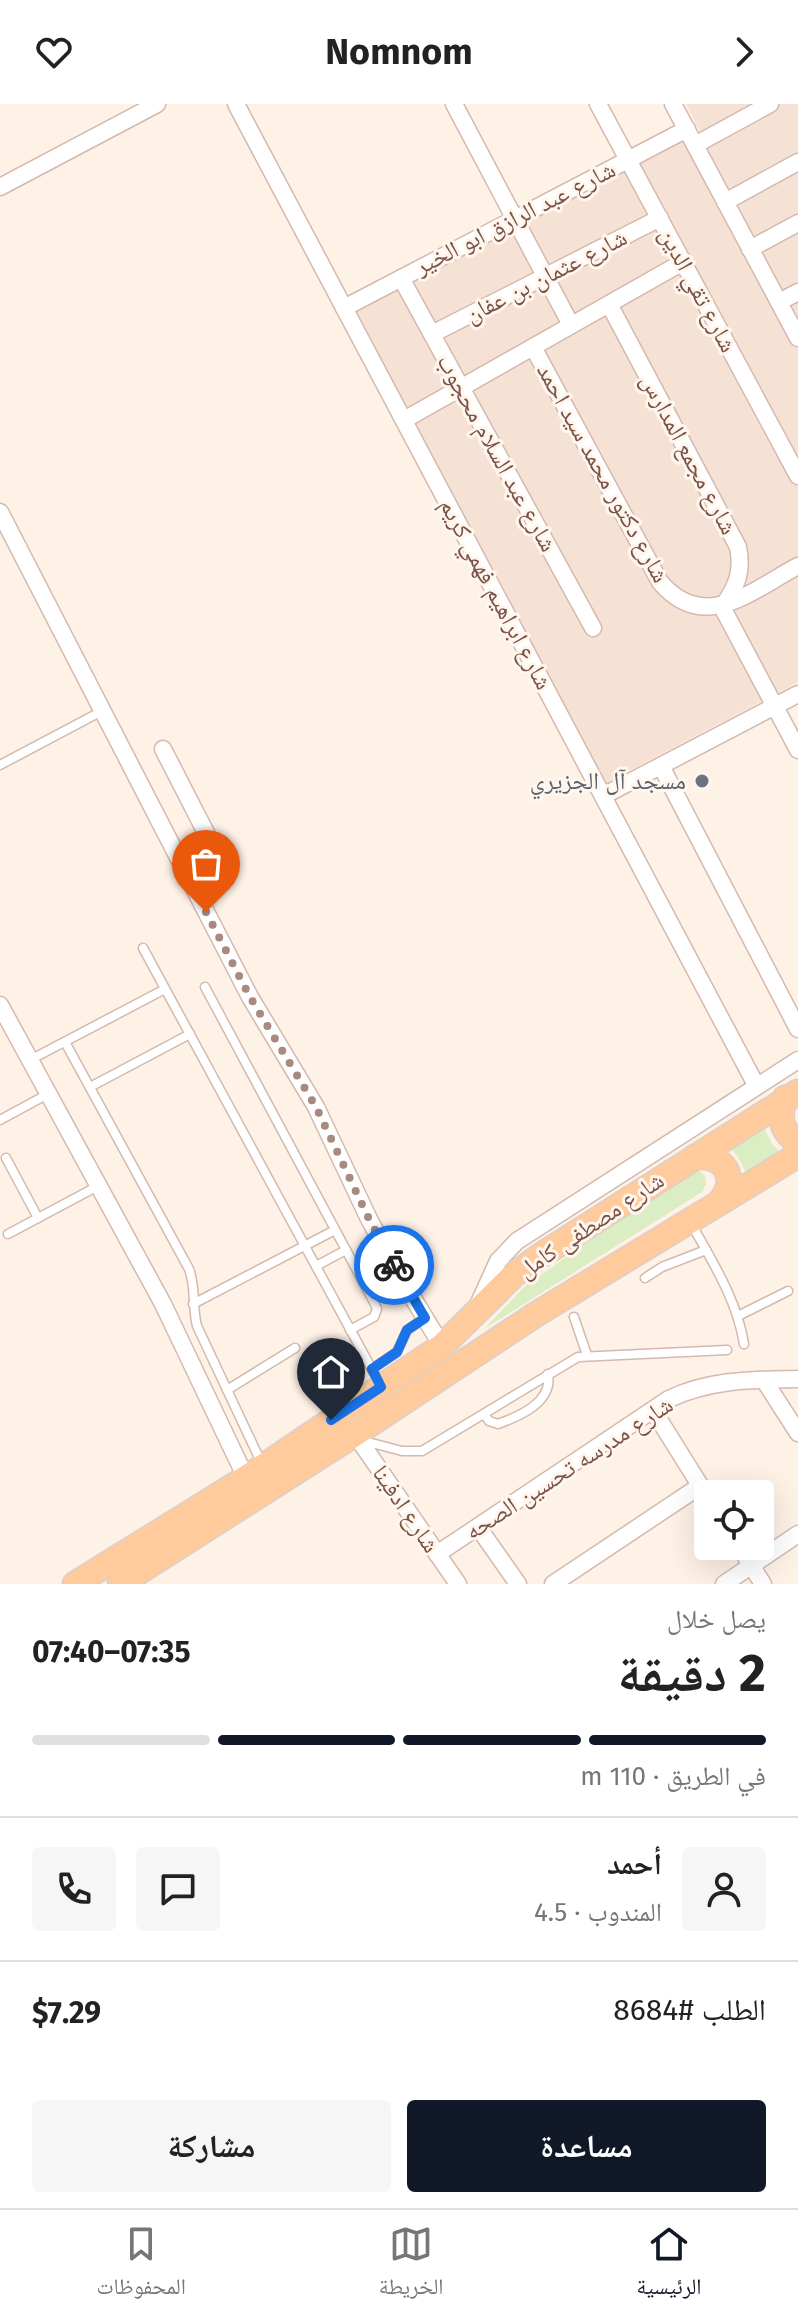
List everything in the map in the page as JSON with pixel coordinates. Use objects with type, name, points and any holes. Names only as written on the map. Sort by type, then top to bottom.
[{"type":"main road","name":"شارع مصطفى كامل","points":[[75,1584],[255,1472],[377,1378],[442,1346],[515,1274],[540,1256],[792,1095]]},
{"type":"main road","points":[[792,1095],[781,1109],[781,1120],[785,1131],[798,1142]]},
{"type":"main road","name":"شارع مصطفى كامل","points":[[120,1584],[356,1437],[535,1315],[798,1155]]},
{"type":"main road","points":[[695,1157],[707,1156],[718,1160],[726,1169],[730,1181],[727,1193],[720,1202]]},
{"type":"street","points":[[0,187],[157,104]]},
{"type":"street","name":"شارع ابراهيم فهمي كريم","points":[[236,104],[756,1085]]},
{"type":"street","points":[[454,104],[571,325]]},
{"type":"street","name":"شارع تقي الدين","points":[[598,104],[798,476]]},
{"type":"street","points":[[673,104],[798,338]]},
{"type":"street","points":[[695,145],[770,104]]},
{"type":"street","name":"شارع عبد الرازق ابو الخير","points":[[344,308],[687,129]]},
{"type":"street","points":[[725,202],[798,162]]},
{"type":"street","name":"شارع عثمان بن عفان","points":[[432,334],[660,218]]},
{"type":"street","points":[[750,249],[798,223]]},
{"type":"street","points":[[404,420],[683,262]]},
{"type":"street","name":"شارع عبد السلام محجوب","points":[[401,278],[593,628]]},
{"type":"street","points":[[779,302],[798,292]]},
{"type":"street","name":"شارع مجمع المدارس","points":[[609,304],[738,547],[741,563],[739,578],[722,607]]},
{"type":"street","name":"شارع دكتور محمد سيد احمد","points":[[533,347],[660,582],[686,604],[722,607]]},
{"type":"street","points":[[0,512],[250,997],[316,1107],[369,1219],[442,1346]]},
{"type":"street","points":[[798,566],[722,607],[798,750]]},
{"type":"street","points":[[603,796],[798,694]]},
{"type":"street","points":[[163,749],[221,862],[219,869],[192,883]]},
{"type":"street","points":[[661,766],[798,1029]]},
{"type":"street","points":[[0,1005],[255,1472]]},
{"type":"street","points":[[474,1315],[498,1261],[517,1241],[798,1060]]},
{"type":"street","name":"شارع مدرسه تحسين الصحه","points":[[437,1554],[669,1399],[705,1385],[798,1379]]},
{"type":"street","points":[[764,1380],[798,1433]]},
{"type":"street","points":[[653,1410],[697,1480]]},
{"type":"street","name":"شارع ادفينا","points":[[356,1437],[458,1584]]},
{"type":"street","points":[[553,1584],[694,1498]]},
{"type":"street","points":[[478,1527],[518,1584]]},
{"type":"street","points":[[724,1584],[798,1534]]},
{"type":"street","points":[[748,1560],[763,1584]]},
{"type":"lane","points":[[0,765],[102,711]]},
{"type":"lane","points":[[143,948],[377,1378],[397,1352],[407,1330],[425,1318]]},
{"type":"lane","points":[[205,987],[377,1309],[374,1317],[350,1330]]},
{"type":"lane","points":[[30,1060],[165,989]]},
{"type":"lane","points":[[90,1087],[190,1034]]},
{"type":"lane","points":[[65,1042],[189,1269],[197,1326],[227,1390],[255,1472]]},
{"type":"lane","points":[[0,1120],[48,1094]]},
{"type":"lane","points":[[6,1158],[38,1218]]},
{"type":"lane","points":[[8,1234],[98,1186]]},
{"type":"lane","points":[[690,1221],[738,1316],[744,1344]]},
{"type":"lane","points":[[193,1304],[335,1230]]},
{"type":"lane","points":[[316,1266],[346,1250]]},
{"type":"lane","points":[[645,1278],[656,1270],[706,1250]]},
{"type":"lane","points":[[738,1316],[788,1291]]},
{"type":"lane","points":[[574,1317],[587,1355]]},
{"type":"lane","points":[[227,1390],[295,1348]]},
{"type":"lane","points":[[356,1437],[402,1451],[422,1451],[569,1361],[587,1355],[727,1350]]},
{"type":"lane","points":[[484,1414],[489,1421],[498,1424],[538,1403],[548,1390],[548,1374]]},
{"type":"shaded area","points":[[686,104],[798,104],[798,682],[606,783],[354,308],[700,131]]},
{"type":"green space","points":[[762,1124],[779,1151],[746,1172],[736,1154],[726,1146]]},
{"type":"green space","points":[[690,1170],[698,1170],[705,1176],[706,1184],[702,1192],[484,1329],[525,1286]]},
{"type":"way so far","points":[[206,912],[250,997],[316,1107],[394,1265]]},
{"type":"place","name":"مسجد آل الجزيري","points":[[702,781]]},
{"type":"route","points":[[331,1420],[381,1387],[372,1369],[397,1352],[407,1330],[425,1318],[394,1265]]}]
